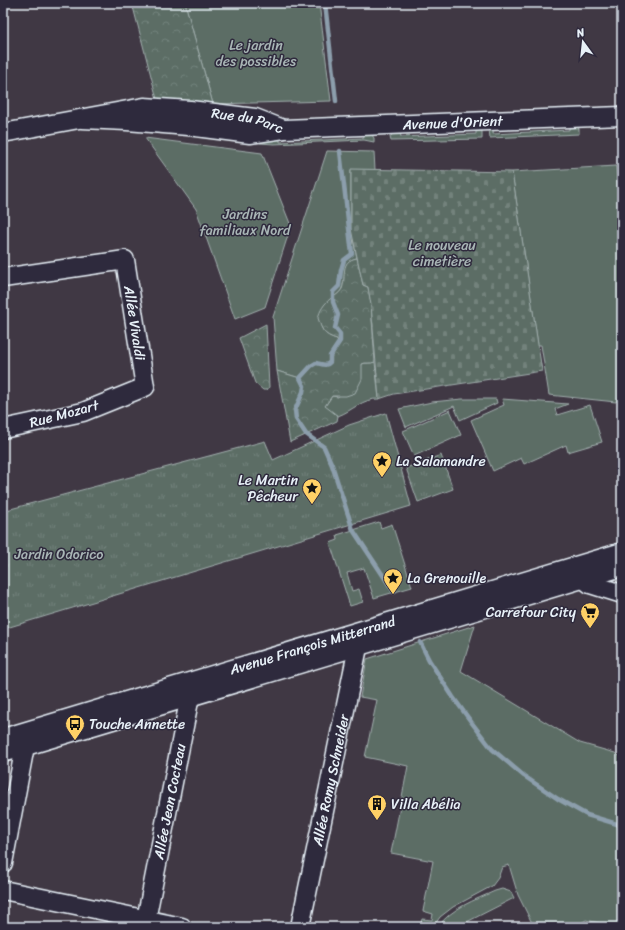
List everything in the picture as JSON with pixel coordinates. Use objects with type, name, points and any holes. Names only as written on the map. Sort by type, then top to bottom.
[{"type":"street","name":"Avenue d'Orient","points":[[284,129],[622,116]]},
{"type":"street","name":"Rue du Parc","points":[[3,133],[82,119],[188,126],[250,134],[284,129]]},
{"type":"street","name":"Allée Vivaldi","points":[[3,278],[125,260],[145,387]]},
{"type":"street","name":"Rue Mozart","points":[[3,429],[84,412],[145,387]]},
{"type":"street","name":"Avenue François Mitterrand","points":[[3,753],[23,740],[577,573],[622,552]]},
{"type":"street","name":"Avenue François Mitterrand","points":[[577,573],[622,567]]},
{"type":"street","points":[[577,573],[590,584],[622,594]]},
{"type":"street","name":"Allée Romy Schneider","points":[[300,927],[357,652],[353,640]]},
{"type":"street","name":"Allée Jean Cocteau","points":[[146,920],[188,690]]},
{"type":"street","name":"Avenue François Mitterrand","points":[[3,738],[23,740]]},
{"type":"street","points":[[3,863],[23,740]]},
{"type":"street","points":[[3,890],[182,927]]},
{"type":"green space","points":[[132,3],[185,3],[213,104],[158,103]]},
{"type":"green space","name":"Le jardin des possibles","points":[[185,3],[319,3],[331,101],[213,104]]},
{"type":"green space","points":[[576,124],[579,129],[579,134],[490,138],[489,129],[493,129],[493,134],[569,130],[569,125]]},
{"type":"green space","points":[[476,129],[482,129],[482,139],[391,141],[390,137],[394,132],[400,131],[401,137],[476,134]]},
{"type":"green space","points":[[370,132],[374,138],[374,142],[364,140],[274,144],[260,143],[261,137],[280,137],[280,142],[364,138],[364,133]]},
{"type":"green space","name":"Jardins familiaux Nord","points":[[145,138],[262,153],[291,226],[265,307],[235,319],[196,209]]},
{"type":"green space","points":[[327,151],[374,152],[375,170],[351,170],[351,229],[357,258],[348,262],[341,290],[325,304],[320,314],[320,322],[323,331],[329,336],[337,339],[338,342],[333,349],[330,362],[325,366],[316,363],[311,366],[300,378],[277,371],[273,317]]},
{"type":"green space","points":[[616,166],[622,232],[622,392],[616,402],[549,395],[541,345],[538,345],[512,172]]},
{"type":"green space","name":"Le nouveau cimetière","points":[[351,169],[512,172],[542,371],[394,394],[379,399],[371,305],[368,287],[363,285],[351,229]]},
{"type":"green space","points":[[357,258],[363,285],[368,287],[371,305],[375,362],[362,364],[362,379],[355,393],[346,396],[332,396],[325,406],[338,416],[337,421],[290,442],[277,371],[300,378],[311,366],[316,363],[325,366],[330,362],[330,356],[338,342],[337,339],[324,332],[318,318],[324,305],[342,289],[348,262]]},
{"type":"green space","points":[[266,324],[269,387],[267,390],[263,390],[255,383],[239,338]]},
{"type":"green space","points":[[375,362],[379,399],[373,399],[363,403],[338,416],[328,410],[325,406],[332,396],[338,397],[362,364]]},
{"type":"green space","points":[[462,399],[496,399],[497,403],[460,420],[454,406],[406,427],[399,409],[432,402]]},
{"type":"green space","points":[[502,399],[568,404],[555,409],[557,415],[590,405],[602,442],[568,452],[566,445],[524,464],[521,458],[493,471],[471,420],[504,405]]},
{"type":"green space","points":[[450,410],[461,435],[414,456],[403,431]]},
{"type":"green space","name":"Jardin Odorico","points":[[386,413],[411,506],[3,629],[3,511],[265,441],[273,460],[349,425]]},
{"type":"green space","points":[[441,455],[453,489],[418,502],[406,468]]},
{"type":"green space","points":[[379,522],[381,528],[392,524],[412,587],[374,598],[364,568],[347,573],[352,591],[359,589],[363,602],[350,606],[330,543],[338,540],[337,535]]},
{"type":"green space","points":[[475,625],[461,671],[580,743],[615,753],[622,758],[622,927],[604,927],[599,923],[586,920],[574,927],[534,927],[518,895],[509,865],[502,867],[498,878],[492,886],[453,907],[440,917],[433,927],[420,927],[422,919],[432,920],[433,914],[423,911],[433,861],[391,853],[408,766],[365,757],[377,700],[360,697],[367,659]]},
{"type":"green space","points":[[502,889],[511,892],[514,898],[457,927],[438,927],[443,920],[464,905]]},
{"type":"waterway","points":[[325,3],[336,101]]},
{"type":"waterway","points":[[340,151],[352,254],[344,260],[339,286],[333,292],[333,302],[338,315],[335,328],[340,334],[340,341],[330,356],[330,362],[328,364],[324,365],[316,363],[311,366],[300,378],[304,386],[295,410],[296,419],[306,434],[324,447],[332,465],[353,530],[394,592]]},
{"type":"waterway","points":[[420,642],[429,660],[453,697],[492,749],[524,776],[558,799],[587,815],[617,824],[622,828]]},
{"type":"place","name":"La Salamandre","points":[[382,478]]},
{"type":"place","name":"Le Martin Pêcheur","points":[[312,505]]},
{"type":"place","name":"La Grenouille","points":[[393,595]]},
{"type":"place","name":"Carrefour City","points":[[590,629]]},
{"type":"place","name":"Touche Annette","points":[[75,741]]},
{"type":"place","name":"Villa Abélia","points":[[377,821]]}]
